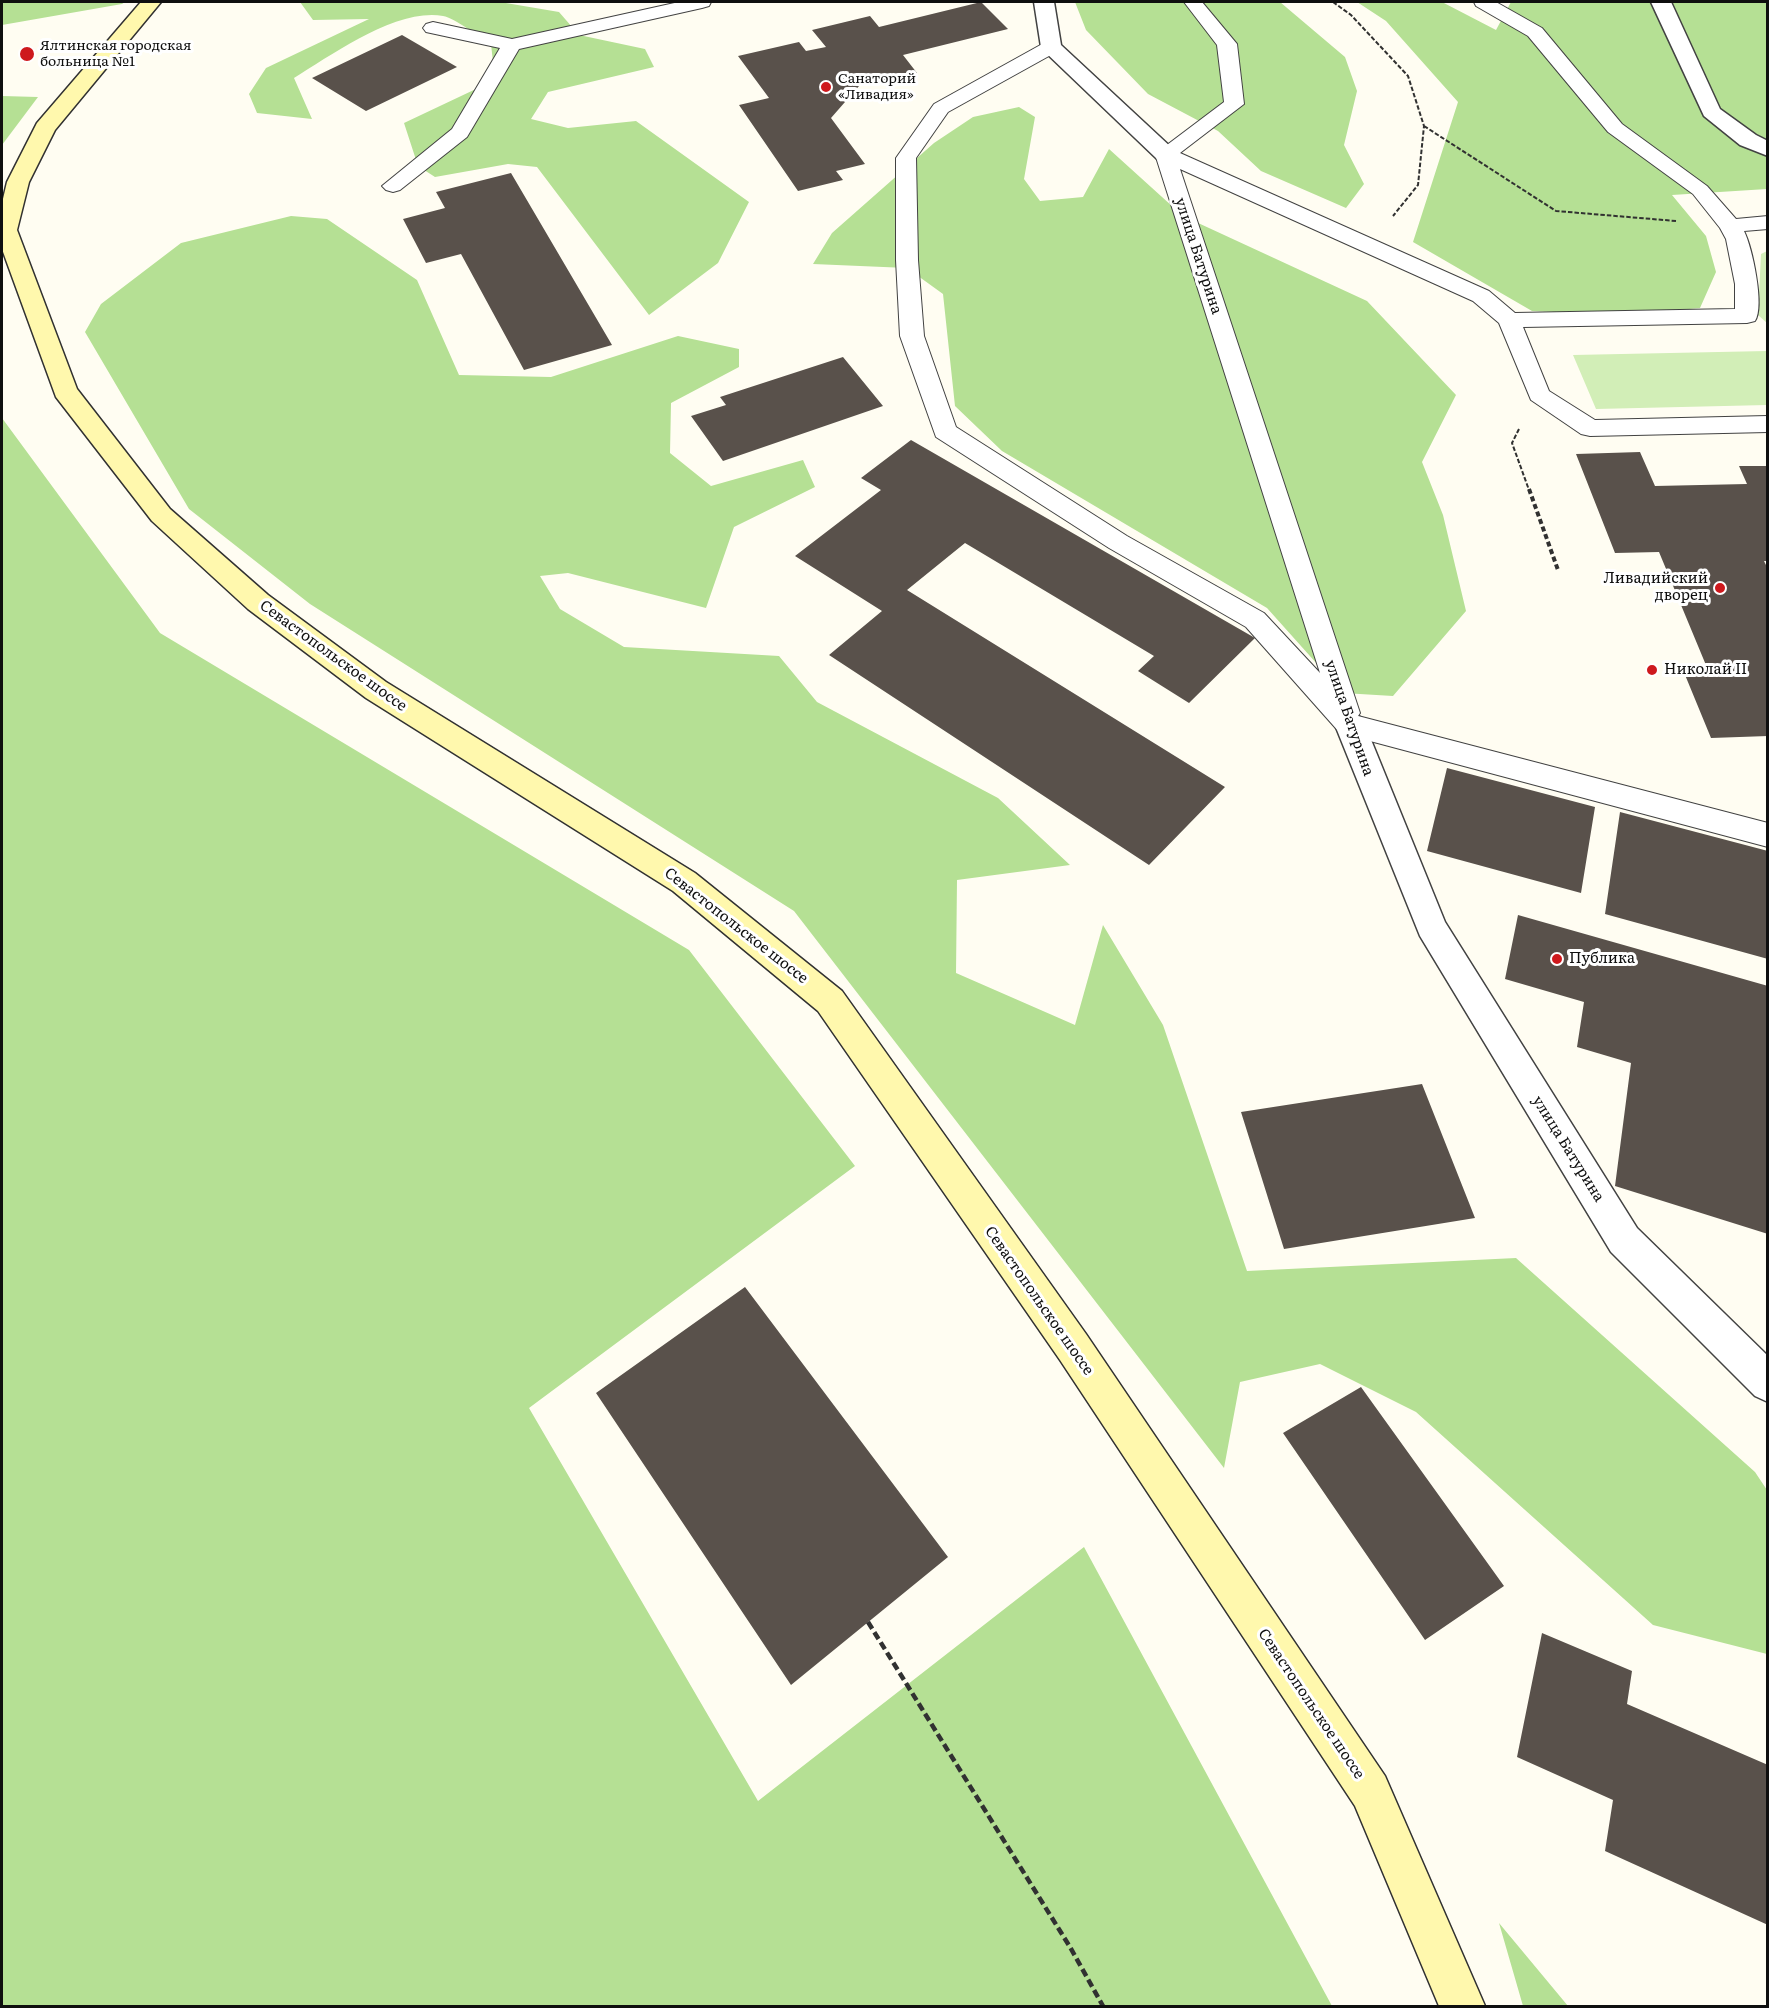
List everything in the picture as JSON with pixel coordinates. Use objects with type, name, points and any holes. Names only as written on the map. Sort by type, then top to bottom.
[{"type":"main road","name":"Севастопольское шоссе","points":[[151,2],[45,129],[18,182],[6,230],[65,391],[161,515],[258,602],[376,690],[684,882],[830,1001],[1073,1347],[1370,1791],[1462,2007]]},
{"type":"street","points":[[1044,2],[1051,47]]},
{"type":"street","points":[[1661,2],[1711,112],[1748,140],[1767,150]]},
{"type":"street","name":"улица Батурина","points":[[1051,47],[1165,154]]},
{"type":"street","name":"улица Батурина","points":[[1350,725],[1431,927],[1623,1240],[1767,1383]]},
{"type":"lane","points":[[433,28],[512,45],[702,2]]},
{"type":"lane","points":[[1165,154],[1234,104],[1227,44],[1192,2]]},
{"type":"lane","points":[[1483,2],[1535,32],[1615,128],[1700,190],[1730,226],[1737,239],[1746,284],[1747,316],[1509,320]]},
{"type":"lane","points":[[393,186],[460,133],[512,45]]},
{"type":"lane","points":[[1051,47],[941,108],[906,158],[907,260],[912,336],[945,431],[1118,542],[1256,620],[1350,725],[1767,835]]},
{"type":"lane","points":[[1165,154],[1480,296],[1509,320],[1539,394],[1590,428],[1767,424]]},
{"type":"lane","name":"улица Батурина","points":[[1165,154],[1350,725]]},
{"type":"lane","points":[[1730,226],[1767,222]]},
{"type":"path","points":[[1333,2],[1351,15],[1408,76],[1424,126],[1418,185],[1370,245]]},
{"type":"path","points":[[1424,126],[1556,211],[1730,226]]},
{"type":"path","points":[[1512,443],[1558,570]]},
{"type":"path","points":[[868,1622],[1070,1947],[1103,2007]]},
{"type":"green space","points":[[2,2],[125,2],[2,25]]},
{"type":"green space","points":[[300,2],[500,2],[559,12],[579,35],[645,49],[654,67],[548,92],[531,119],[568,128],[636,121],[749,202],[718,263],[649,315],[537,167],[508,164],[435,177],[418,166],[404,123],[478,88],[493,62],[491,44],[448,17],[425,15],[385,26],[345,46],[294,78],[312,119],[257,113],[249,94],[266,68],[369,19],[313,20]]},
{"type":"green space","points":[[1075,2],[1280,2],[1345,57],[1357,91],[1344,145],[1364,184],[1346,208],[1261,171],[1218,131],[1148,94],[1086,30]]},
{"type":"green space","points":[[1357,2],[1442,2],[1496,30],[1511,2],[1767,2],[1767,189],[1672,195],[1706,236],[1716,272],[1700,308],[1625,315],[1532,311],[1413,242],[1458,102],[1386,21]]},
{"type":"green space","points":[[2,96],[38,97],[2,145]]},
{"type":"green space","points":[[1019,107],[1035,117],[1024,179],[1040,201],[1083,197],[1109,149],[1183,216],[1367,301],[1456,395],[1422,462],[1443,515],[1466,611],[1393,696],[1343,693],[1267,608],[1002,451],[955,406],[943,294],[907,268],[813,264],[832,233],[934,143],[973,117]]},
{"type":"green space","points":[[291,216],[327,219],[417,280],[459,375],[551,377],[678,336],[739,349],[739,367],[671,403],[670,453],[711,486],[803,460],[815,487],[734,527],[706,608],[568,573],[540,576],[560,609],[624,647],[779,656],[817,702],[998,798],[1070,865],[957,880],[956,973],[1075,1025],[1103,925],[1163,1025],[1247,1271],[1516,1258],[1755,1472],[1767,1490],[1767,1654],[1653,1625],[1416,1412],[1320,1364],[1240,1382],[1224,1468],[794,911],[310,604],[189,509],[85,332],[101,304],[181,243]]},
{"type":"green space","points":[[1767,251],[1767,323],[1758,315],[1761,254]]},
{"type":"green space","points":[[1767,351],[1767,405],[1596,409],[1573,355]]},
{"type":"green space","points":[[2,418],[160,633],[689,950],[855,1166],[529,1408],[758,1801],[1084,1547],[1332,2006],[2,2006]]},
{"type":"green space","points":[[1499,1923],[1568,2006],[1523,2006]]},
{"type":"building","points":[[981,2],[1008,29],[903,55],[917,73],[859,86],[831,118],[865,164],[836,171],[843,180],[798,191],[739,105],[769,98],[738,56],[799,42],[806,51],[826,47],[812,30],[870,16],[879,27]]},
{"type":"building","points":[[402,35],[457,67],[366,111],[312,78]]},
{"type":"building","points":[[511,173],[612,345],[524,370],[461,254],[426,263],[403,219],[445,208],[436,192]]},
{"type":"building","points":[[843,357],[883,406],[723,461],[691,416],[726,405],[720,397]]},
{"type":"building","points":[[911,440],[1255,638],[1189,703],[1138,671],[1154,656],[965,543],[907,590],[1225,787],[1149,865],[829,655],[882,611],[795,556],[881,490],[861,478]]},
{"type":"building","name":"Ливадийский дворец","points":[[1640,452],[1655,486],[1747,484],[1739,466],[1768,466],[1768,561],[1764,561],[1768,569],[1768,736],[1711,738],[1683,670],[1708,670],[1659,552],[1615,553],[1576,454]]},
{"type":"building","points":[[1447,768],[1595,807],[1581,893],[1427,851]]},
{"type":"building","points":[[1620,812],[1768,851],[1768,959],[1605,914]]},
{"type":"building","points":[[1518,915],[1768,986],[1768,1234],[1615,1186],[1631,1063],[1577,1047],[1584,1002],[1505,979]]},
{"type":"building","points":[[1422,1084],[1475,1218],[1284,1249],[1241,1112]]},
{"type":"building","points":[[745,1287],[948,1557],[791,1685],[596,1393]]},
{"type":"building","points":[[1361,1387],[1504,1586],[1425,1640],[1283,1433]]},
{"type":"building","points":[[1542,1633],[1632,1671],[1627,1704],[1768,1765],[1768,1925],[1605,1851],[1613,1800],[1517,1757]]},
{"type":"place","name":"Ялтинская городская больница №1","points":[[27,54]]},
{"type":"place","name":"Санаторий «Ливадия»","points":[[826,87]]},
{"type":"place","name":"Ливадийский дворец","points":[[1720,588]]},
{"type":"place","name":"Николай II","points":[[1652,670]]},
{"type":"place","name":"Публика","points":[[1557,959]]}]
